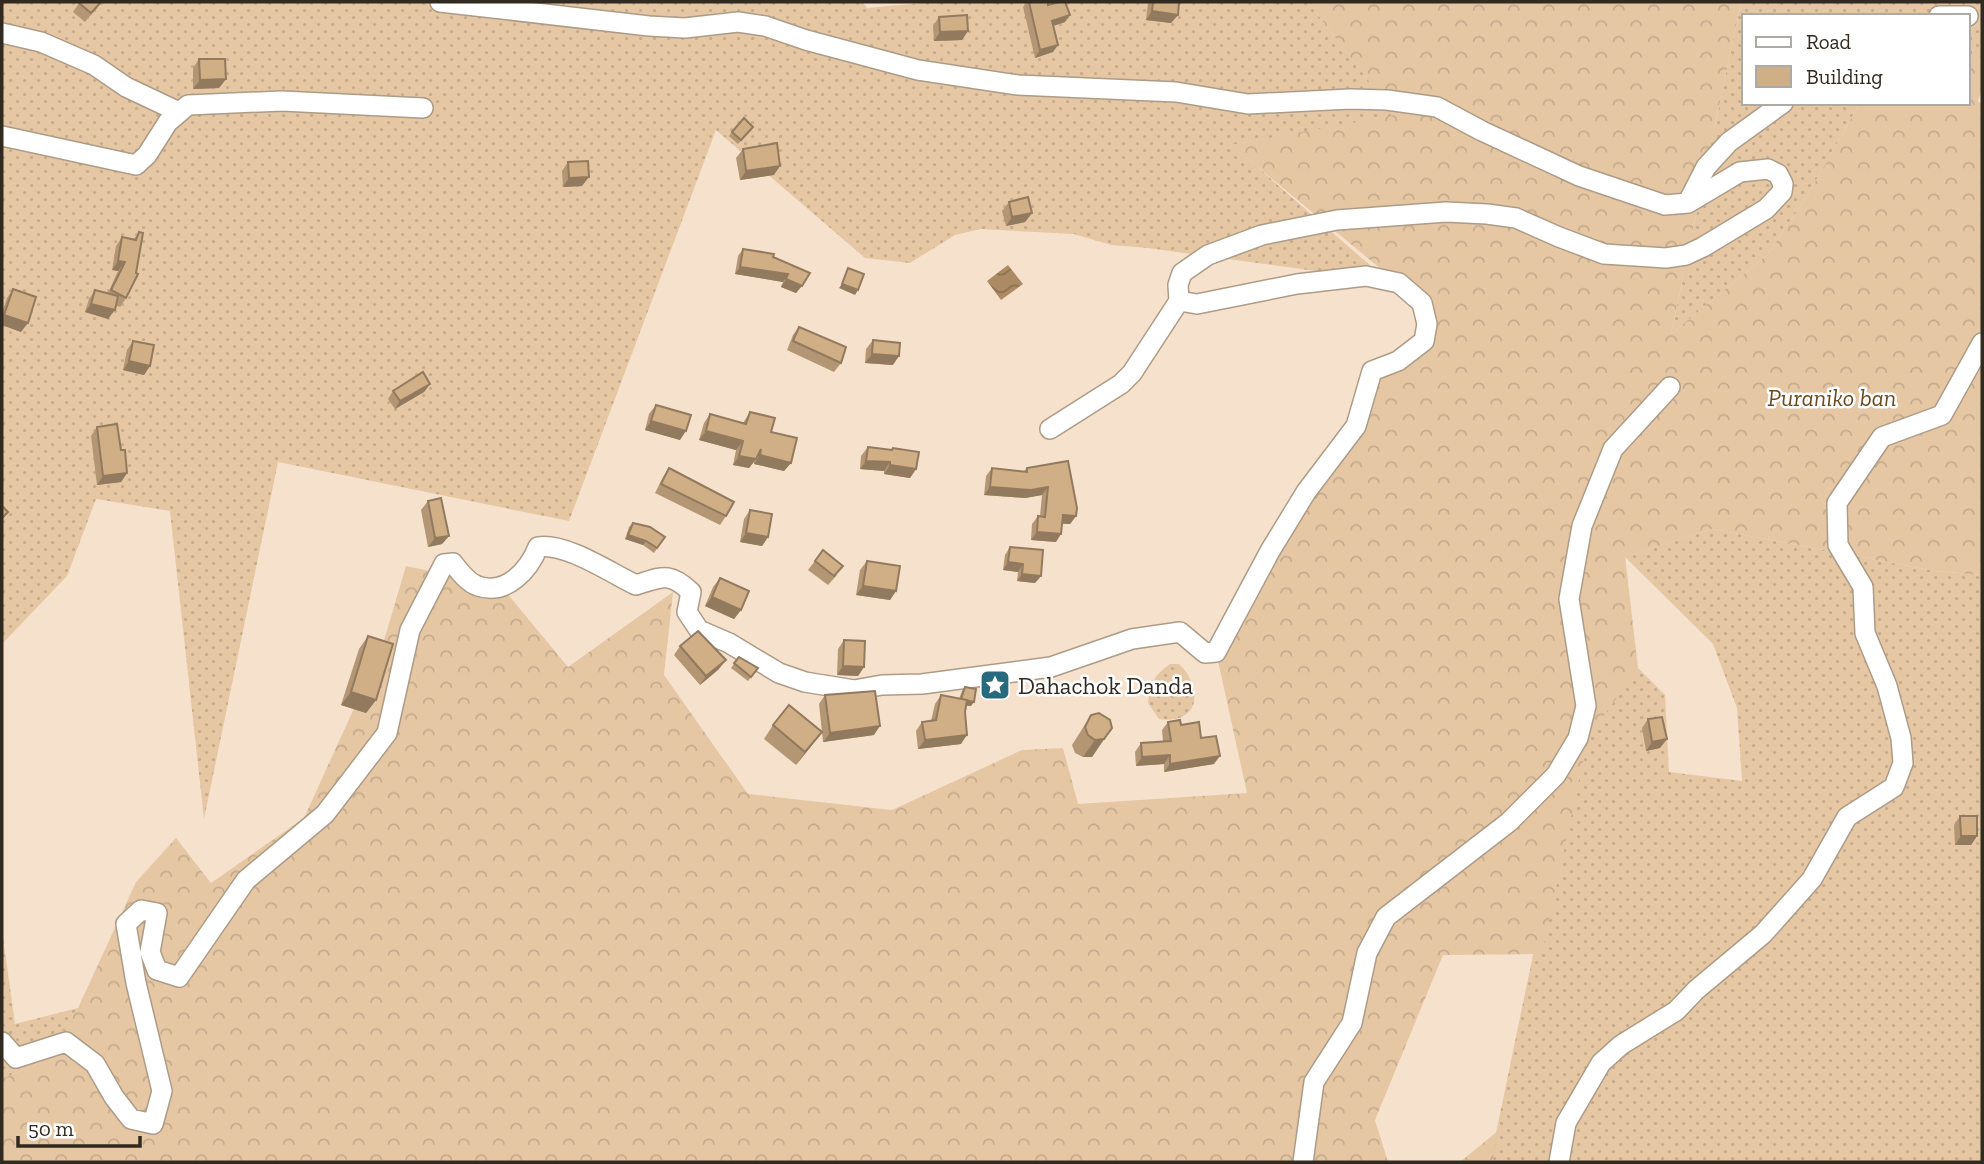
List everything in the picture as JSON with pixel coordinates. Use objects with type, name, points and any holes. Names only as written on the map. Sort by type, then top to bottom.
[{"type":"street","points":[[440,2],[649,26],[685,28],[738,22],[765,26],[806,40],[918,70],[1018,85],[1176,92],[1248,104],[1350,99],[1387,100],[1437,107],[1579,176],[1665,205],[1688,203],[1740,172],[1768,169],[1778,174],[1783,184],[1782,192],[1766,209],[1703,247],[1686,255],[1666,258],[1604,254],[1516,218],[1487,214],[1446,212],[1336,220],[1262,235],[1208,255],[1182,273],[1178,285],[1179,301],[1132,373],[1121,384],[1050,429]]},
{"type":"street","points":[[2,33],[41,42],[94,65],[127,87],[179,112]]},
{"type":"street","points":[[2,136],[136,165],[147,155],[168,122],[188,105],[254,101],[423,108]]},
{"type":"street","points":[[1688,203],[1706,167],[1729,142],[1780,105]]},
{"type":"street","points":[[2,1042],[16,1058],[66,1042],[95,1064],[114,1097],[131,1119],[153,1124],[162,1091],[125,924],[141,910],[157,913],[150,952],[157,970],[179,977],[246,880],[325,814],[387,733],[410,630],[444,564],[453,564],[477,586],[495,588],[509,584],[521,575],[538,547],[548,545],[636,584],[662,576],[676,579],[691,592],[688,612],[698,630],[729,643],[779,673],[805,682],[854,690],[1051,667],[1119,643],[1171,632],[1180,632],[1205,653],[1216,652],[1270,551],[1306,492],[1356,426],[1372,371],[1398,360],[1424,341],[1427,324],[1422,303],[1399,284],[1366,276],[1297,284],[1197,304],[1179,301]]},
{"type":"street","points":[[1559,1162],[1566,1123],[1601,1063],[1621,1045],[1676,1011],[1696,990],[1763,934],[1812,879],[1847,817],[1894,786],[1903,763],[1901,738],[1887,686],[1865,633],[1863,587],[1838,545],[1837,503],[1882,437],[1942,415],[1982,343]]},
{"type":"street","points":[[1303,1162],[1314,1082],[1352,1023],[1367,953],[1386,917],[1508,822],[1556,775],[1578,738],[1586,706],[1569,599],[1582,526],[1613,449],[1670,387]]},
{"type":"green space","points":[[2,2],[863,2],[867,8],[933,2],[1308,2],[1396,116],[1232,145],[1388,281],[1111,245],[1074,234],[981,229],[955,235],[910,263],[865,258],[716,130],[569,521],[278,462],[204,819],[170,511],[96,499],[67,576],[2,644]]},
{"type":"green space","name":"Puraniko ban","points":[[1308,2],[1741,2],[1671,334],[1767,255],[1806,198],[1859,105],[1970,105],[1970,54],[1982,54],[1982,90],[1978,101],[1982,105],[1982,575],[1935,571],[1713,529],[1625,556],[1638,668],[1588,738],[1542,954],[1443,955],[1375,1120],[1388,1162],[2,1162],[2,1079],[35,1065],[78,1008],[136,882],[176,838],[211,883],[304,818],[382,647],[406,566],[501,586],[568,667],[673,592],[664,675],[748,794],[892,810],[1022,750],[1063,748],[1078,804],[1247,793],[1216,652],[1356,426],[1372,371],[1424,341],[1422,303],[1231,145],[1395,115]]},
{"type":"green space","points":[[1741,2],[1982,2],[1982,54],[1970,54],[1970,14],[1742,14],[1742,105],[1859,105],[1806,198],[1767,255],[1671,334]]},
{"type":"green space","points":[[1713,529],[1935,571],[1982,575],[1982,1162],[1490,1162],[1578,738],[1638,668],[1665,695],[1669,772],[1742,781],[1737,708],[1713,644],[1624,556]]},
{"type":"green space","points":[[1170,664],[1179,664],[1187,674],[1192,684],[1194,703],[1190,711],[1183,716],[1159,719],[1148,703],[1150,691],[1153,681]]},
{"type":"green space","points":[[2,930],[15,1024],[78,1008],[35,1065],[2,1079]]},
{"type":"green space","points":[[1499,1130],[1492,1162],[1460,1162]]},
{"type":"water","points":[[1008,265],[1023,284],[1001,300],[987,281]]},
{"type":"building","points":[[80,2],[101,2],[91,13]]},
{"type":"building","points":[[1029,2],[1048,2],[1048,5],[1065,2],[1070,15],[1052,21],[1058,45],[1040,50]]},
{"type":"building","points":[[1153,2],[1179,2],[1178,15],[1152,11]]},
{"type":"building","points":[[967,15],[968,31],[940,32],[939,17]]},
{"type":"building","points":[[199,59],[225,59],[226,79],[200,80]]},
{"type":"building","points":[[744,118],[753,127],[741,140],[732,132]]},
{"type":"building","points":[[777,143],[780,166],[746,171],[743,149]]},
{"type":"building","points":[[588,161],[589,177],[569,178],[568,162]]},
{"type":"building","points":[[1028,197],[1032,213],[1012,217],[1009,202]]},
{"type":"building","points":[[139,232],[143,233],[136,273],[138,274],[126,298],[111,290],[125,262],[118,261],[122,237],[136,240]]},
{"type":"building","points":[[743,249],[774,254],[773,257],[810,273],[802,286],[786,279],[788,274],[740,267]]},
{"type":"building","points":[[848,268],[864,274],[858,290],[842,284]]},
{"type":"building","points":[[13,289],[36,297],[28,323],[4,315]]},
{"type":"building","points":[[95,290],[118,296],[115,310],[91,304]]},
{"type":"building","points":[[799,327],[846,347],[841,363],[793,341]]},
{"type":"building","points":[[873,340],[900,343],[899,356],[872,354]]},
{"type":"building","points":[[133,341],[154,345],[150,366],[129,361]]},
{"type":"building","points":[[423,372],[430,384],[400,401],[393,391]]},
{"type":"building","points":[[656,405],[691,415],[686,431],[651,421]]},
{"type":"building","points":[[750,412],[775,418],[771,432],[797,438],[791,463],[760,455],[761,449],[756,459],[739,456],[743,441],[706,431],[710,414],[746,424]]},
{"type":"building","points":[[117,424],[121,450],[125,450],[127,473],[103,476],[97,427]]},
{"type":"building","points":[[868,447],[919,452],[916,469],[890,465],[890,462],[866,461]]},
{"type":"building","points":[[1068,461],[1077,508],[1076,516],[1063,515],[1061,534],[1037,532],[1038,516],[1045,517],[1048,487],[1031,490],[990,487],[992,468],[1027,472],[1027,468]]},
{"type":"building","points":[[669,468],[734,502],[726,516],[661,484]]},
{"type":"building","points":[[441,498],[449,536],[435,538],[428,501]]},
{"type":"building","points":[[2,506],[8,512],[2,518]]},
{"type":"building","points":[[750,510],[772,514],[768,537],[746,533]]},
{"type":"building","points":[[633,523],[650,527],[665,537],[657,548],[628,535]]},
{"type":"building","points":[[1010,547],[1043,550],[1041,576],[1022,574],[1023,564],[1008,562]]},
{"type":"building","points":[[823,550],[843,566],[834,576],[815,561]]},
{"type":"building","points":[[867,561],[900,566],[896,591],[863,586]]},
{"type":"building","points":[[720,578],[749,591],[741,610],[712,597]]},
{"type":"building","points":[[698,631],[726,660],[706,676],[680,646]]},
{"type":"building","points":[[368,636],[393,644],[376,700],[351,692]]},
{"type":"building","points":[[844,640],[865,641],[864,667],[843,666]]},
{"type":"building","points":[[739,657],[758,668],[751,677],[734,663]]},
{"type":"building","points":[[965,687],[976,689],[974,702],[961,699]]},
{"type":"building","points":[[875,691],[880,726],[830,733],[825,695]]},
{"type":"building","points":[[941,695],[967,700],[967,735],[925,740],[922,722],[936,720]]},
{"type":"building","points":[[789,705],[822,732],[805,752],[773,725]]},
{"type":"building","points":[[1099,713],[1110,720],[1112,728],[1104,739],[1095,740],[1088,735],[1085,727],[1091,715]]},
{"type":"building","points":[[1662,717],[1667,739],[1652,742],[1648,719]]},
{"type":"building","points":[[1180,720],[1181,725],[1199,722],[1201,738],[1216,736],[1220,756],[1170,764],[1170,755],[1142,757],[1141,743],[1171,741],[1168,722]]},
{"type":"building","points":[[1960,816],[1977,816],[1977,836],[1961,836]]},
{"type":"place","name":"Dahachok Danda","points":[[995,685]]}]
